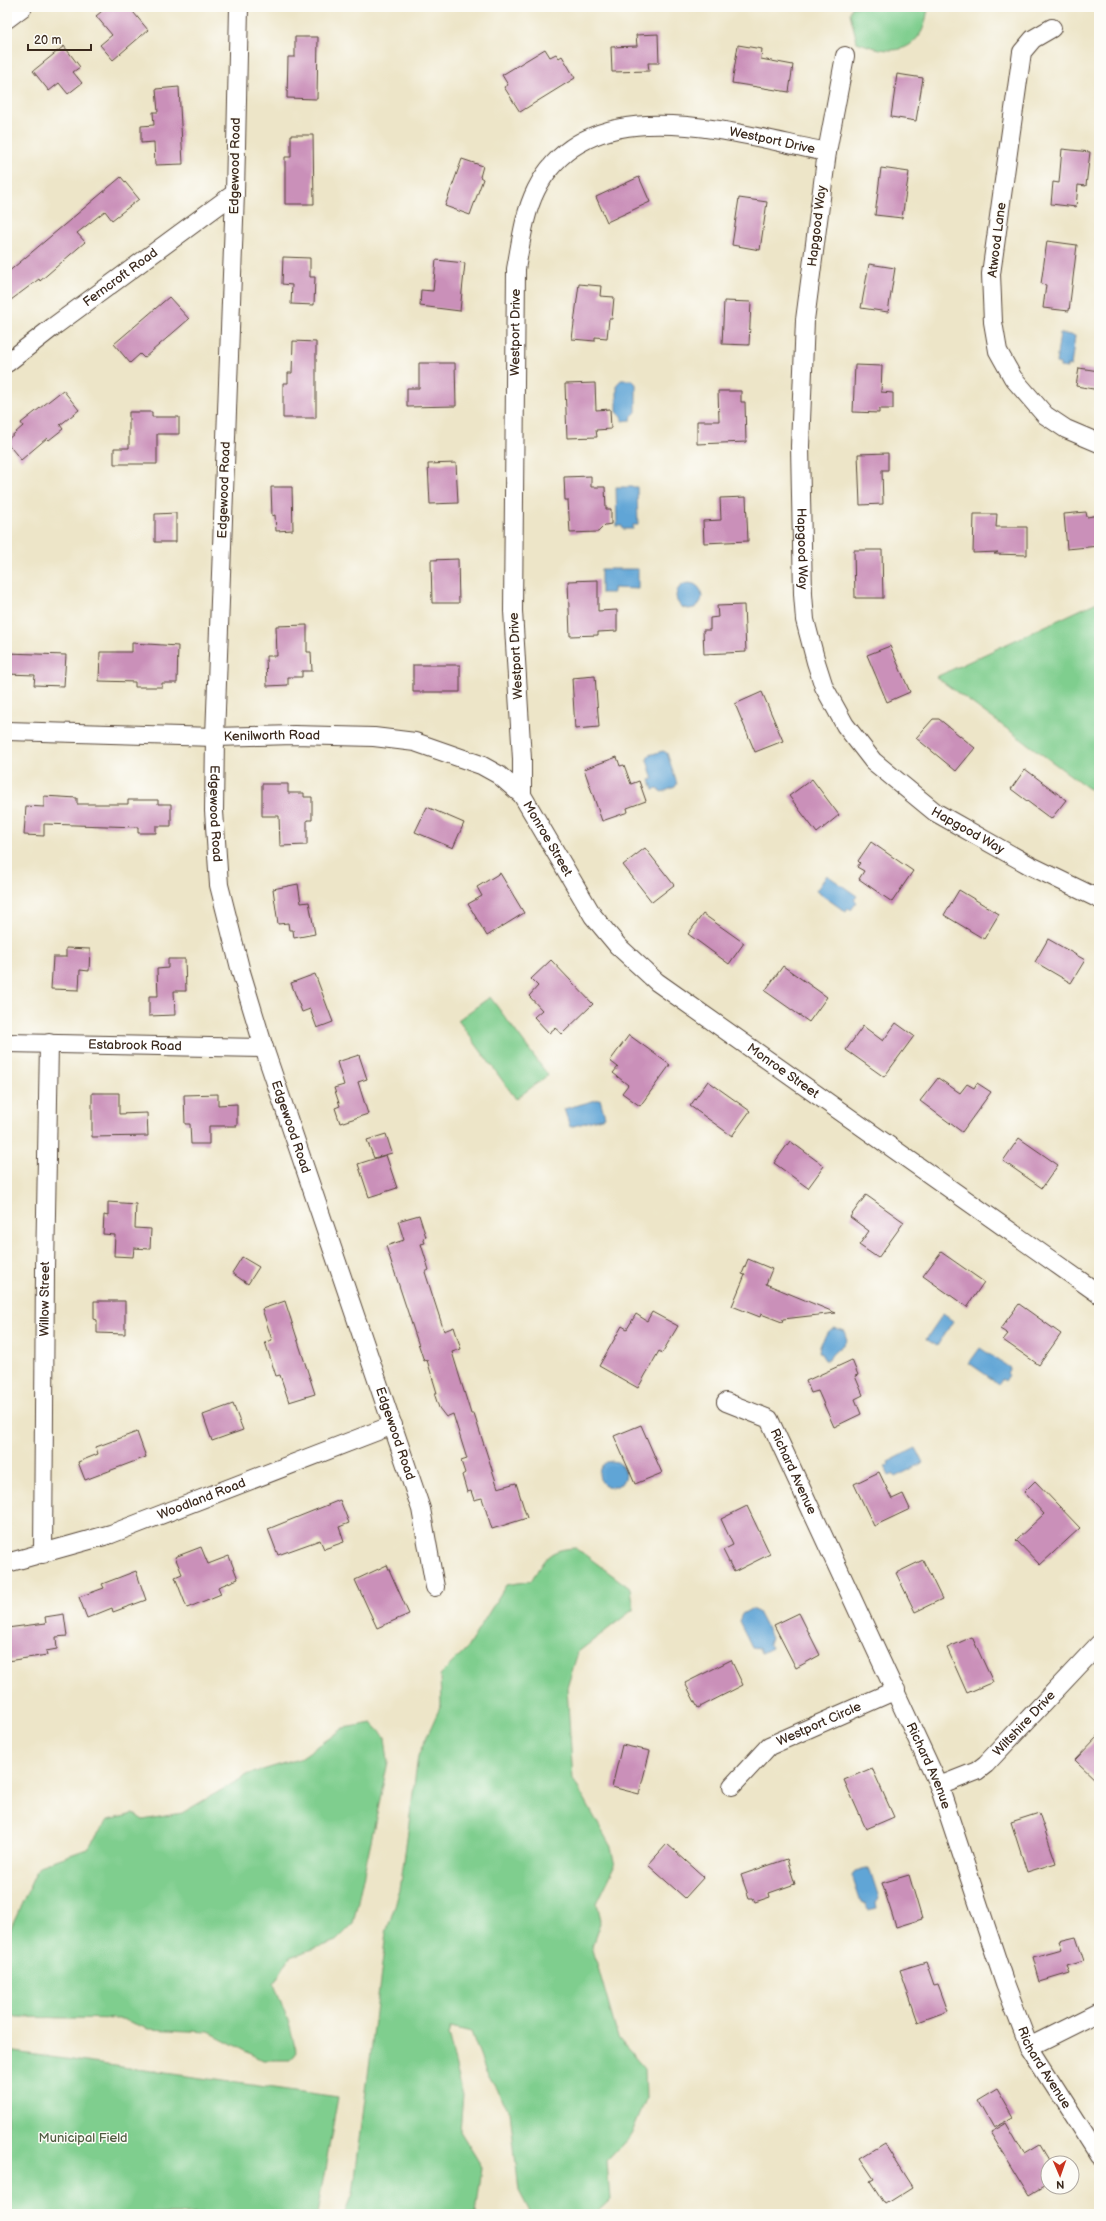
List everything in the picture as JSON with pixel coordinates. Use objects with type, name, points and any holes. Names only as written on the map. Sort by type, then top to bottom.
[{"type":"street","points":[[7,19],[23,7]]},
{"type":"street","name":"Edgewood Road","points":[[240,7],[235,193],[215,736],[214,811],[219,885],[241,972],[264,1048],[421,1509],[435,1587]]},
{"type":"street","name":"Atwood Lane","points":[[1052,28],[1033,39],[1022,52],[991,274],[993,322],[998,351],[1013,378],[1044,415],[1066,429],[1099,443]]},
{"type":"street","name":"Hapgood Way","points":[[845,56],[827,152],[805,320],[800,446],[805,620],[824,687],[845,725],[873,761],[935,812],[1029,865],[1099,899]]},
{"type":"street","name":"Westport Drive","points":[[522,795],[522,759],[513,611],[516,269],[524,222],[536,190],[547,172],[558,159],[579,143],[607,130],[623,127],[661,124],[696,127],[827,152]]},
{"type":"street","name":"Ferncroft Road","points":[[7,363],[53,327],[235,193]]},
{"type":"street","name":"Kenilworth Road","points":[[7,731],[215,736],[294,735],[367,737],[415,742],[481,765],[499,775],[522,795]]},
{"type":"street","name":"Monroe Street","points":[[522,795],[593,916],[618,946],[657,982],[1099,1294]]},
{"type":"street","name":"Estabrook Road","points":[[7,1042],[264,1048]]},
{"type":"street","name":"Willow Street","points":[[43,1554],[45,1263],[49,1043]]},
{"type":"street","name":"Richard Avenue","points":[[726,1402],[769,1419],[896,1690],[939,1786],[1004,1984],[1029,2047],[1099,2156]]},
{"type":"street","name":"Woodland Road","points":[[7,1563],[111,1534],[393,1425]]},
{"type":"street","name":"Wiltshire Drive","points":[[939,1786],[967,1775],[986,1764],[1099,1644]]},
{"type":"street","name":"Westport Circle","points":[[732,1786],[769,1746],[896,1690]]},
{"type":"street","points":[[1029,2047],[1099,2012]]},
{"type":"green space","points":[[852,7],[929,7],[922,31],[916,40],[901,49],[884,50],[857,42],[850,13]]},
{"type":"green space","points":[[1099,601],[1099,796],[936,677]]},
{"type":"green space","points":[[490,997],[548,1075],[516,1099],[458,1020]]},
{"type":"green space","points":[[576,1548],[631,1589],[634,1609],[578,1652],[567,1688],[573,1779],[611,1847],[615,1866],[597,1903],[601,1920],[592,1946],[618,2038],[645,2069],[646,2099],[631,2135],[607,2161],[610,2200],[595,2214],[531,2214],[519,2191],[510,2112],[486,2072],[471,2032],[451,2027],[448,2034],[463,2095],[460,2131],[482,2167],[476,2214],[345,2214],[353,2194],[386,1933],[400,1890],[418,1756],[441,1705],[440,1675],[467,1648],[506,1585],[531,1581],[544,1561],[553,1553],[559,1550]]},
{"type":"green space","points":[[372,1723],[385,1737],[388,1762],[353,1924],[336,1941],[290,1957],[274,1983],[290,2026],[296,2052],[290,2060],[263,2060],[209,2032],[148,2029],[122,2019],[16,2017],[7,2011],[7,1950],[11,1927],[39,1866],[87,1849],[108,1820],[134,1814],[143,1820],[182,1813],[249,1774],[299,1759],[344,1728]]},
{"type":"green space","name":"Municipal Field","points":[[7,2051],[338,2097],[317,2214],[7,2214]]},
{"type":"water","points":[[1060,333],[1075,336],[1071,366],[1067,365],[1067,368],[1060,367],[1060,364],[1056,363]]},
{"type":"water","points":[[621,380],[632,380],[636,384],[636,412],[632,416],[631,420],[622,421],[622,416],[617,412],[617,384]]},
{"type":"water","points":[[616,487],[637,487],[638,525],[633,525],[633,529],[623,529],[622,526],[617,526]]},
{"type":"water","points":[[601,569],[638,569],[638,589],[613,588],[613,593],[601,593]]},
{"type":"water","points":[[689,583],[698,587],[702,596],[698,605],[689,609],[680,605],[676,596],[680,587]]},
{"type":"water","points":[[663,751],[667,753],[677,784],[675,787],[662,792],[657,789],[653,790],[650,780],[653,779],[647,760],[649,755]]},
{"type":"water","points":[[827,875],[857,896],[854,900],[857,902],[851,910],[848,908],[846,912],[816,891]]},
{"type":"water","points":[[600,1099],[605,1117],[570,1127],[564,1109]]},
{"type":"water","points":[[943,1314],[953,1321],[937,1346],[926,1339]]},
{"type":"water","points":[[835,1328],[844,1331],[847,1340],[832,1354],[829,1360],[825,1360],[819,1351],[821,1344],[825,1337]]},
{"type":"water","points":[[980,1348],[1010,1368],[1007,1373],[1009,1375],[1005,1381],[1002,1379],[999,1384],[969,1363]]},
{"type":"water","points":[[916,1448],[923,1463],[895,1477],[893,1474],[889,1476],[885,1467],[889,1465],[888,1462]]},
{"type":"water","points":[[612,1461],[621,1465],[625,1474],[621,1483],[612,1487],[603,1483],[599,1474],[603,1465]]},
{"type":"water","points":[[751,1609],[758,1612],[771,1637],[769,1644],[771,1648],[761,1653],[759,1648],[752,1647],[739,1621],[742,1614]]},
{"type":"water","points":[[866,1868],[870,1870],[879,1898],[876,1902],[877,1908],[868,1910],[866,1905],[861,1903],[852,1876],[855,1871]]},
{"type":"building","points":[[107,7],[129,7],[148,30],[113,60],[100,45],[112,35],[96,16]]},
{"type":"building","points":[[658,34],[659,63],[648,63],[649,71],[612,72],[611,47],[637,46],[636,35]]},
{"type":"building","points":[[295,37],[318,37],[317,99],[287,98],[288,57],[295,57]]},
{"type":"building","points":[[738,45],[762,49],[761,59],[793,65],[789,92],[732,83]]},
{"type":"building","points":[[64,46],[80,67],[73,72],[82,83],[68,94],[59,83],[49,91],[33,71]]},
{"type":"building","points":[[545,49],[550,57],[556,54],[559,58],[562,56],[575,78],[520,112],[504,87],[508,85],[502,75]]},
{"type":"building","points":[[897,74],[923,78],[916,121],[891,117]]},
{"type":"building","points":[[179,87],[183,164],[155,165],[154,142],[141,143],[141,126],[154,125],[153,112],[158,112],[156,89]]},
{"type":"building","points":[[291,135],[313,135],[314,204],[285,204],[285,157],[291,157]]},
{"type":"building","points":[[1062,149],[1090,152],[1086,186],[1078,185],[1076,207],[1051,204],[1053,182],[1059,183]]},
{"type":"building","points":[[462,159],[483,166],[480,177],[483,179],[470,215],[445,206]]},
{"type":"building","points":[[881,168],[909,172],[902,218],[875,215]]},
{"type":"building","points":[[121,177],[139,199],[112,220],[105,211],[77,233],[85,242],[40,281],[39,279],[7,303],[7,273]]},
{"type":"building","points":[[639,177],[650,202],[607,222],[596,197]]},
{"type":"building","points":[[739,198],[767,202],[760,250],[732,245]]},
{"type":"building","points":[[1047,241],[1077,245],[1069,311],[1043,308],[1046,285],[1041,284]]},
{"type":"building","points":[[283,257],[310,258],[310,277],[315,277],[314,305],[291,304],[292,285],[282,284]]},
{"type":"building","points":[[436,260],[465,263],[460,311],[420,306],[421,290],[433,291]]},
{"type":"building","points":[[869,264],[895,268],[888,312],[861,308]]},
{"type":"building","points":[[579,284],[601,286],[600,296],[614,297],[612,319],[609,319],[607,338],[595,337],[595,341],[572,339]]},
{"type":"building","points":[[169,297],[189,319],[144,358],[140,354],[130,363],[114,344]]},
{"type":"building","points":[[724,301],[751,302],[749,345],[722,344]]},
{"type":"building","points":[[293,341],[316,342],[316,418],[283,418],[283,383],[288,383],[288,373],[292,373]]},
{"type":"building","points":[[419,363],[455,363],[456,406],[407,407],[407,388],[419,388]]},
{"type":"building","points":[[855,365],[882,366],[881,392],[893,393],[893,409],[879,409],[879,413],[853,412]]},
{"type":"building","points":[[1079,368],[1099,371],[1099,390],[1076,386]]},
{"type":"building","points":[[595,383],[596,410],[610,409],[611,429],[596,430],[597,437],[567,438],[565,384]]},
{"type":"building","points":[[63,390],[79,410],[60,425],[63,429],[49,440],[47,438],[21,460],[7,443],[7,440],[23,426],[21,423]]},
{"type":"building","points":[[718,391],[741,391],[741,402],[745,402],[746,442],[697,444],[697,421],[719,421]]},
{"type":"building","points":[[129,412],[152,412],[152,417],[179,417],[179,434],[157,434],[157,464],[114,464],[114,448],[129,448]]},
{"type":"building","points":[[888,453],[888,470],[882,470],[883,504],[860,505],[858,454]]},
{"type":"building","points":[[456,463],[458,503],[430,504],[428,464]]},
{"type":"building","points":[[591,476],[591,487],[605,487],[606,509],[611,509],[611,524],[605,525],[598,532],[570,533],[568,500],[565,500],[564,477]]},
{"type":"building","points":[[271,487],[292,487],[293,530],[276,531],[275,515],[272,516]]},
{"type":"building","points":[[746,497],[748,541],[704,543],[703,521],[721,520],[720,498]]},
{"type":"building","points":[[1086,512],[1087,517],[1099,515],[1099,546],[1067,549],[1064,514]]},
{"type":"building","points":[[176,513],[176,542],[155,542],[155,514]]},
{"type":"building","points":[[974,514],[997,514],[996,527],[1027,527],[1027,555],[994,554],[998,552],[973,553]]},
{"type":"building","points":[[854,550],[882,550],[883,598],[855,598]]},
{"type":"building","points":[[458,559],[459,603],[432,603],[431,560]]},
{"type":"building","points":[[598,580],[598,611],[617,610],[617,631],[598,632],[598,635],[570,636],[568,581]]},
{"type":"building","points":[[744,605],[746,652],[704,654],[703,630],[710,630],[710,618],[718,617],[717,606]]},
{"type":"building","points":[[307,625],[307,652],[311,652],[312,671],[302,671],[302,677],[288,677],[288,685],[267,686],[266,656],[277,656],[276,626]]},
{"type":"building","points":[[132,643],[178,646],[177,683],[162,683],[162,687],[135,687],[135,682],[99,681],[100,652],[132,652]]},
{"type":"building","points":[[890,646],[910,692],[887,702],[867,655]]},
{"type":"building","points":[[7,653],[66,655],[64,686],[34,685],[35,675],[7,674]]},
{"type":"building","points":[[413,665],[460,665],[460,692],[413,692]]},
{"type":"building","points":[[595,676],[599,727],[575,729],[572,678]]},
{"type":"building","points":[[762,692],[783,741],[755,752],[735,704]]},
{"type":"building","points":[[933,719],[939,719],[975,748],[956,771],[916,738]]},
{"type":"building","points":[[617,757],[620,766],[624,765],[631,784],[639,781],[646,801],[627,808],[628,812],[602,821],[584,769]]},
{"type":"building","points":[[1025,769],[1066,800],[1051,819],[1011,789]]},
{"type":"building","points":[[812,779],[839,815],[817,833],[789,796]]},
{"type":"building","points":[[262,784],[288,784],[288,793],[304,793],[304,797],[312,797],[312,820],[307,820],[307,845],[280,846],[279,816],[262,816]]},
{"type":"building","points":[[44,796],[77,798],[77,804],[128,804],[128,800],[158,800],[158,804],[171,804],[171,826],[156,826],[156,833],[138,833],[138,827],[44,824],[44,836],[24,835],[26,806],[44,807]]},
{"type":"building","points":[[427,807],[464,823],[453,848],[415,832]]},
{"type":"building","points":[[871,842],[913,871],[892,902],[859,879],[864,871],[857,867],[860,863],[858,861]]},
{"type":"building","points":[[645,848],[674,885],[652,902],[623,865]]},
{"type":"building","points":[[500,873],[524,913],[487,936],[468,904],[482,896],[477,887]]},
{"type":"building","points":[[298,884],[301,903],[309,902],[315,934],[294,938],[293,930],[289,930],[288,923],[278,924],[273,889]]},
{"type":"building","points":[[959,890],[999,914],[984,939],[944,915]]},
{"type":"building","points":[[703,914],[744,943],[729,964],[688,934]]},
{"type":"building","points":[[1048,939],[1085,960],[1071,983],[1035,962]]},
{"type":"building","points":[[66,948],[90,949],[89,971],[80,970],[79,990],[51,989],[53,957],[66,957]]},
{"type":"building","points":[[168,959],[185,959],[186,991],[174,991],[175,1015],[149,1016],[149,996],[158,996],[157,969],[168,968]]},
{"type":"building","points":[[551,960],[593,1004],[562,1034],[555,1028],[549,1033],[534,1017],[542,1010],[529,996],[538,986],[531,979]]},
{"type":"building","points":[[783,966],[827,997],[809,1022],[765,991]]},
{"type":"building","points":[[315,974],[333,1022],[317,1028],[310,1009],[302,1012],[291,983]]},
{"type":"building","points":[[896,1023],[914,1036],[884,1077],[846,1050],[863,1026],[883,1041]]},
{"type":"building","points":[[629,1035],[670,1065],[640,1106],[622,1093],[628,1085],[613,1073],[618,1067],[610,1061]]},
{"type":"building","points":[[359,1055],[367,1079],[358,1082],[368,1114],[340,1123],[335,1108],[340,1106],[334,1088],[344,1085],[337,1062]]},
{"type":"building","points":[[938,1078],[960,1093],[967,1084],[974,1088],[977,1083],[991,1092],[962,1132],[920,1101]]},
{"type":"building","points":[[708,1081],[750,1111],[732,1136],[690,1106]]},
{"type":"building","points":[[92,1093],[119,1093],[119,1114],[147,1113],[148,1136],[92,1137]]},
{"type":"building","points":[[218,1094],[218,1105],[237,1104],[237,1126],[209,1126],[209,1144],[191,1144],[190,1124],[185,1124],[184,1095]]},
{"type":"building","points":[[386,1134],[392,1153],[374,1158],[367,1140]]},
{"type":"building","points":[[1019,1138],[1058,1165],[1042,1188],[1003,1161]]},
{"type":"building","points":[[790,1141],[824,1166],[808,1188],[774,1163]]},
{"type":"building","points":[[386,1155],[397,1188],[369,1197],[358,1164]]},
{"type":"building","points":[[866,1195],[904,1222],[878,1258],[859,1245],[869,1231],[850,1217]]},
{"type":"building","points":[[108,1202],[136,1204],[135,1228],[151,1229],[150,1249],[134,1248],[133,1257],[114,1256],[115,1235],[103,1234],[104,1215],[108,1216]]},
{"type":"building","points":[[419,1215],[426,1237],[423,1238],[425,1243],[421,1244],[429,1270],[425,1272],[444,1331],[454,1327],[461,1349],[452,1352],[471,1414],[474,1414],[498,1488],[516,1483],[527,1518],[492,1529],[482,1498],[474,1500],[471,1491],[467,1492],[462,1475],[465,1473],[461,1461],[467,1459],[453,1414],[446,1417],[439,1408],[434,1393],[437,1393],[427,1360],[424,1361],[386,1246],[404,1240],[398,1221]]},
{"type":"building","points":[[941,1252],[984,1282],[967,1307],[923,1276]]},
{"type":"building","points":[[242,1257],[259,1267],[248,1284],[232,1273]]},
{"type":"building","points":[[748,1259],[772,1269],[766,1284],[836,1313],[783,1319],[782,1322],[761,1314],[760,1317],[732,1306],[745,1275],[742,1274]]},
{"type":"building","points":[[94,1301],[125,1301],[125,1334],[97,1333],[97,1320],[94,1319]]},
{"type":"building","points":[[285,1301],[315,1394],[289,1402],[280,1375],[276,1376],[265,1342],[272,1340],[262,1309]]},
{"type":"building","points":[[1019,1304],[1061,1334],[1039,1365],[1003,1340],[1008,1334],[1000,1329]]},
{"type":"building","points":[[652,1312],[678,1326],[662,1353],[659,1351],[638,1388],[599,1366],[622,1326],[627,1329],[636,1314],[647,1321]]},
{"type":"building","points":[[852,1360],[858,1375],[855,1376],[863,1395],[855,1399],[861,1414],[834,1427],[818,1391],[811,1393],[806,1381]]},
{"type":"building","points":[[233,1404],[243,1430],[212,1441],[203,1415]]},
{"type":"building","points":[[641,1425],[662,1473],[635,1484],[614,1436]]},
{"type":"building","points":[[137,1432],[146,1457],[85,1480],[78,1462],[98,1454],[96,1447]]},
{"type":"building","points":[[879,1472],[892,1499],[903,1494],[910,1509],[874,1526],[854,1484]]},
{"type":"building","points":[[1035,1481],[1080,1528],[1040,1565],[1016,1540],[1044,1514],[1024,1492]]},
{"type":"building","points":[[340,1500],[349,1523],[339,1527],[344,1542],[324,1549],[320,1540],[278,1555],[268,1529]]},
{"type":"building","points":[[747,1506],[770,1554],[734,1572],[723,1550],[733,1545],[721,1519]]},
{"type":"building","points":[[201,1547],[208,1564],[229,1556],[238,1579],[218,1587],[221,1594],[187,1608],[175,1577],[182,1574],[175,1557]]},
{"type":"building","points":[[923,1560],[942,1599],[915,1612],[896,1573]]},
{"type":"building","points":[[387,1565],[409,1614],[377,1628],[355,1580]]},
{"type":"building","points":[[136,1571],[146,1600],[113,1612],[112,1608],[87,1618],[79,1597],[104,1588],[102,1584]]},
{"type":"building","points":[[799,1613],[820,1655],[796,1668],[774,1625]]},
{"type":"building","points":[[64,1614],[67,1636],[56,1637],[57,1649],[46,1651],[47,1655],[7,1661],[7,1628],[46,1623],[45,1617]]},
{"type":"building","points":[[972,1637],[993,1682],[967,1693],[947,1648]]},
{"type":"building","points":[[731,1660],[743,1685],[698,1708],[685,1683]]},
{"type":"building","points":[[1099,1735],[1099,1783],[1075,1760]]},
{"type":"building","points":[[622,1745],[650,1751],[639,1794],[612,1787]]},
{"type":"building","points":[[872,1768],[894,1817],[866,1829],[844,1780]]},
{"type":"building","points":[[1039,1813],[1056,1863],[1027,1872],[1011,1822]]},
{"type":"building","points":[[667,1844],[704,1877],[685,1898],[648,1865]]},
{"type":"building","points":[[787,1859],[795,1884],[769,1893],[770,1897],[755,1902],[753,1898],[749,1898],[741,1875]]},
{"type":"building","points":[[909,1875],[922,1919],[896,1927],[882,1883]]},
{"type":"building","points":[[1076,1937],[1084,1961],[1067,1966],[1070,1973],[1040,1982],[1033,1957],[1062,1949],[1059,1941]]},
{"type":"building","points":[[926,1962],[934,1985],[938,1984],[948,2011],[918,2022],[900,1970]]},
{"type":"building","points":[[997,2088],[1014,2117],[993,2128],[977,2100]]},
{"type":"building","points":[[1006,2123],[1024,2154],[1039,2145],[1045,2155],[1040,2155],[1040,2191],[1030,2197],[990,2132]]},
{"type":"building","points":[[884,2143],[912,2187],[885,2204],[870,2181],[874,2179],[860,2158]]}]
